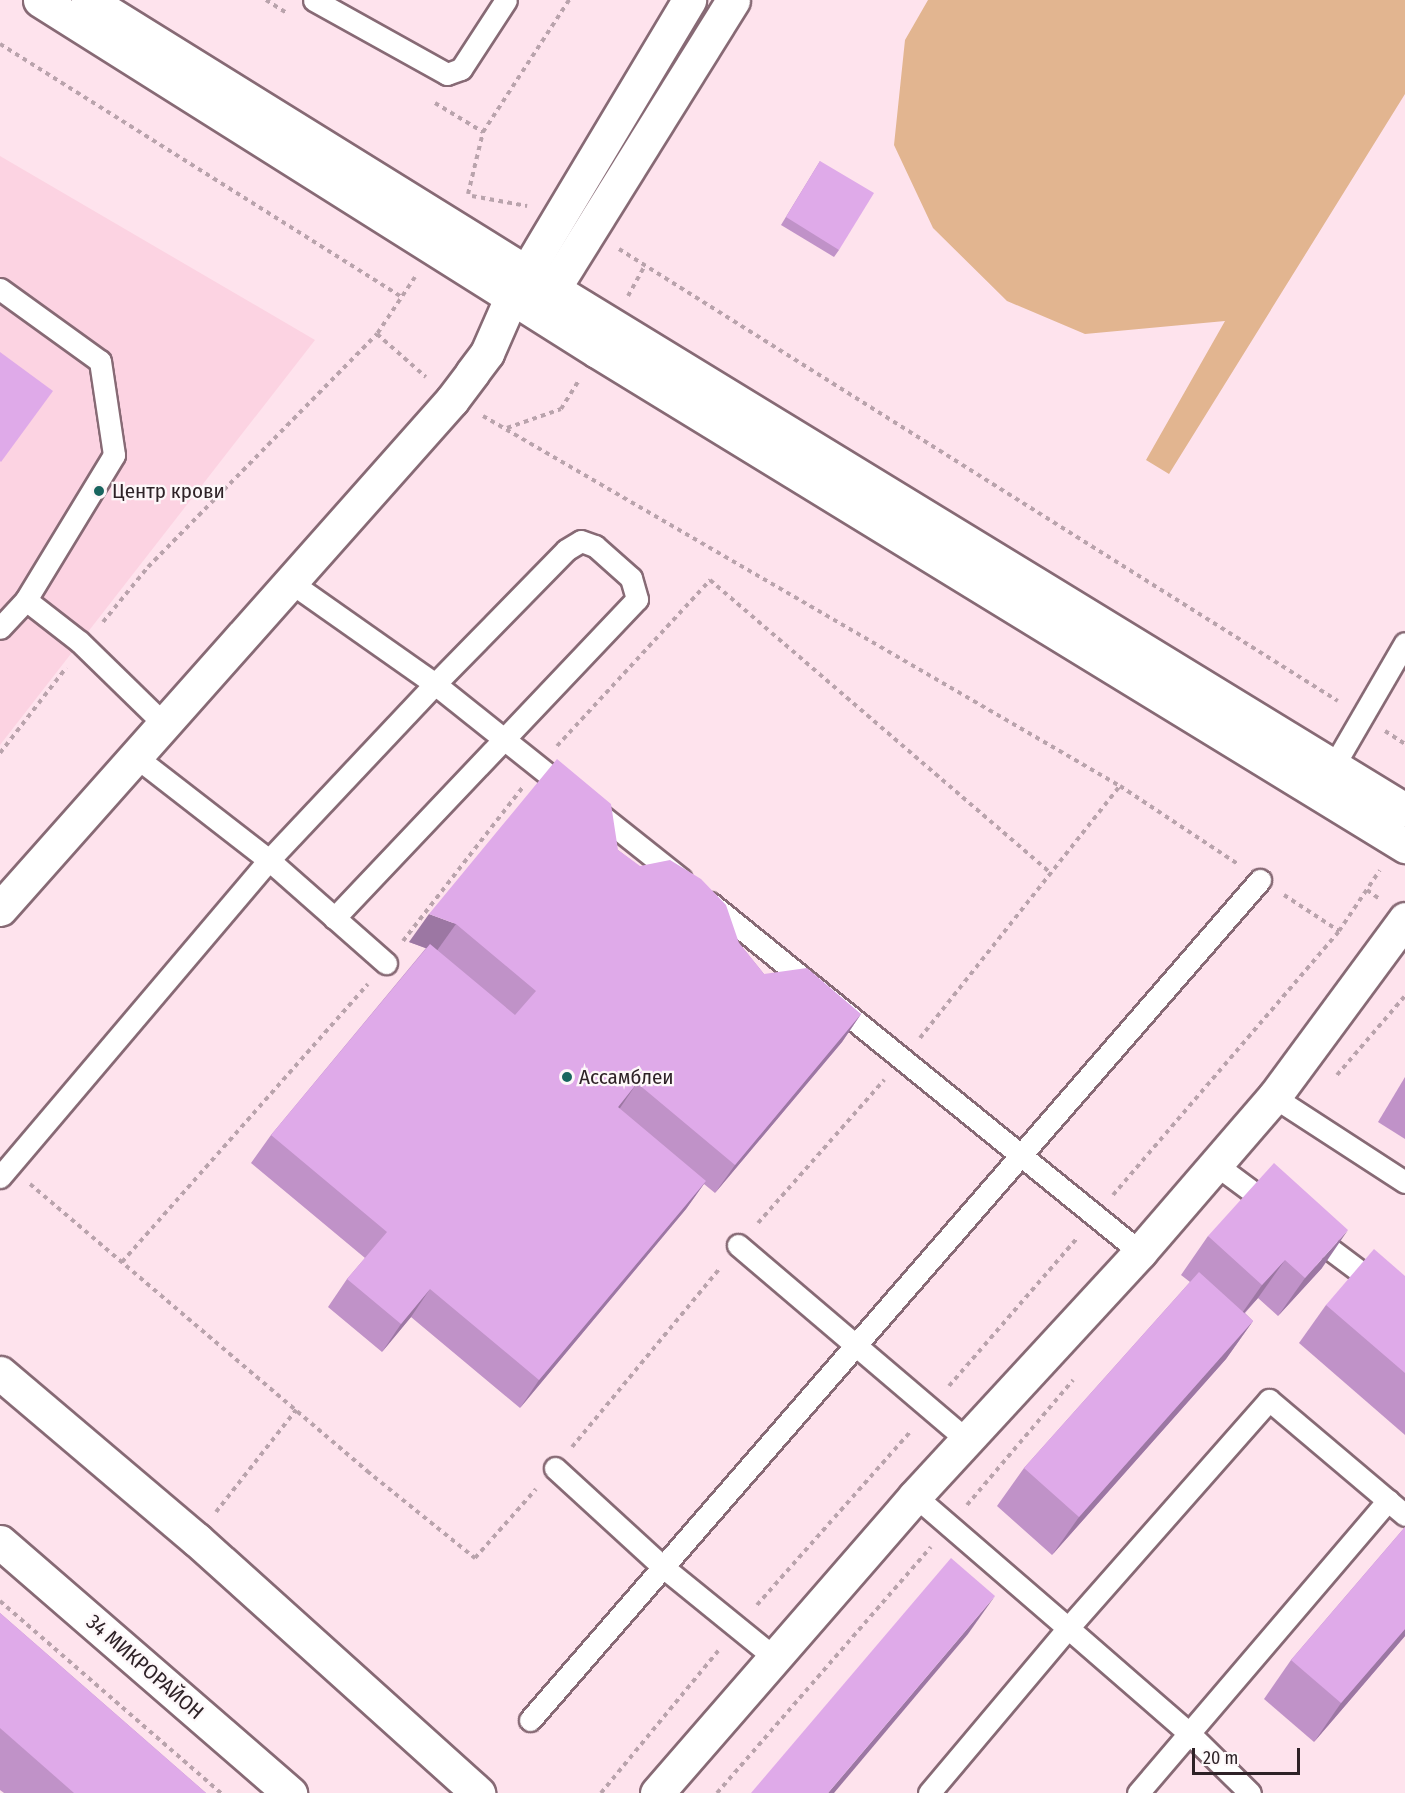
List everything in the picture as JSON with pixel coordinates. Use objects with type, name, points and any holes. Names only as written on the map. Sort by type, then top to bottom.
[{"type":"street","points":[[40,0],[442,236],[547,302],[1405,810]]},
{"type":"street","points":[[88,0],[442,236]]},
{"type":"street","points":[[0,909],[452,400],[487,353],[520,284],[689,0]]},
{"type":"street","points":[[487,353],[547,302],[733,0]]},
{"type":"street","points":[[547,302],[597,351],[1402,844]]},
{"type":"street","points":[[657,1793],[915,1496],[1140,1252],[1274,1097],[1405,920]]},
{"type":"street","points":[[0,1373],[196,1539],[478,1793]]},
{"type":"street","name":"34 МИКРОРАЙОН","points":[[0,1542],[290,1793]]},
{"type":"lane","points":[[314,0],[447,74],[461,69],[506,0]]},
{"type":"lane","points":[[0,290],[100,361],[114,455],[26,600],[0,628]]},
{"type":"lane","points":[[4,1172],[269,860],[435,684],[566,550],[581,541],[595,546],[631,578],[637,598],[334,918]]},
{"type":"lane","points":[[290,582],[435,684],[505,739],[904,1058],[1140,1252]]},
{"type":"lane","points":[[26,600],[84,645],[165,725]]},
{"type":"lane","points":[[1334,767],[1405,643]]},
{"type":"lane","points":[[136,757],[269,860],[386,963]]},
{"type":"lane","points":[[530,1720],[1019,1154],[1260,880]]},
{"type":"lane","points":[[1274,1097],[1405,1182]]},
{"type":"lane","points":[[1215,1164],[1405,1305]]},
{"type":"lane","points":[[738,1245],[967,1440]]},
{"type":"lane","points":[[929,1793],[1068,1629],[1269,1400],[1405,1515]]},
{"type":"lane","points":[[555,1468],[663,1566],[775,1658]]},
{"type":"lane","points":[[915,1496],[1190,1734],[1250,1793]]},
{"type":"lane","points":[[1138,1793],[1190,1734],[1196,1722],[1388,1500]]},
{"type":"path","points":[[0,753],[148,567],[377,334],[470,195],[483,132],[569,0]]},
{"type":"path","points":[[0,44],[402,297]]},
{"type":"path","points":[[460,189],[470,195],[563,213]]},
{"type":"path","points":[[592,232],[1405,744]]},
{"type":"path","points":[[377,334],[452,400],[506,428],[1120,786],[1339,931]]},
{"type":"path","points":[[506,428],[561,409],[597,351]]},
{"type":"path","points":[[123,1262],[386,963],[539,766],[710,580],[1051,873]]},
{"type":"path","points":[[4,1172],[123,1262],[296,1410],[475,1558],[555,1468],[738,1245],[904,1058],[1120,786]]},
{"type":"path","points":[[601,1793],[737,1627],[930,1408],[1339,931],[1402,844]]},
{"type":"path","points":[[1302,1115],[1405,996]]},
{"type":"path","points":[[717,1793],[1080,1372]]},
{"type":"path","points":[[196,1539],[296,1410]]},
{"type":"path","points":[[0,1601],[221,1793]]},
{"type":"shaded area","points":[[928,0],[1405,0],[1405,94],[1169,474],[1146,460],[1225,321],[1085,334],[1007,301],[933,228],[894,145],[905,40]]},
{"type":"shaded area","name":"Центр крови","points":[[0,156],[315,340],[0,745]]},
{"type":"building","points":[[820,161],[874,193],[839,250],[786,217]]},
{"type":"building","points":[[0,352],[53,391],[1,462],[0,461]]},
{"type":"building","name":"Ассамблеи","points":[[557,759],[611,804],[618,850],[640,866],[670,860],[701,879],[726,905],[739,943],[764,974],[807,968],[861,1014],[735,1165],[637,1083],[618,1107],[706,1181],[539,1380],[430,1289],[401,1324],[347,1279],[387,1232],[271,1135],[430,944],[515,1015],[536,991],[456,924],[429,914]]},
{"type":"building","points":[[1274,1163],[1348,1230],[1305,1278],[1285,1260],[1262,1285],[1208,1236]]},
{"type":"building","points":[[1374,1249],[1405,1276],[1405,1373],[1326,1305]]},
{"type":"building","points":[[1199,1272],[1253,1321],[1079,1517],[1024,1468]]},
{"type":"building","points":[[1405,1527],[1405,1629],[1341,1703],[1291,1660]]},
{"type":"building","points":[[951,1558],[995,1596],[828,1793],[751,1793]]},
{"type":"building","points":[[0,1613],[206,1793],[74,1793],[0,1728]]},
{"type":"place","name":"Центр крови","points":[[99,491]]},
{"type":"place","name":"Ассамблеи","points":[[567,1077]]}]
